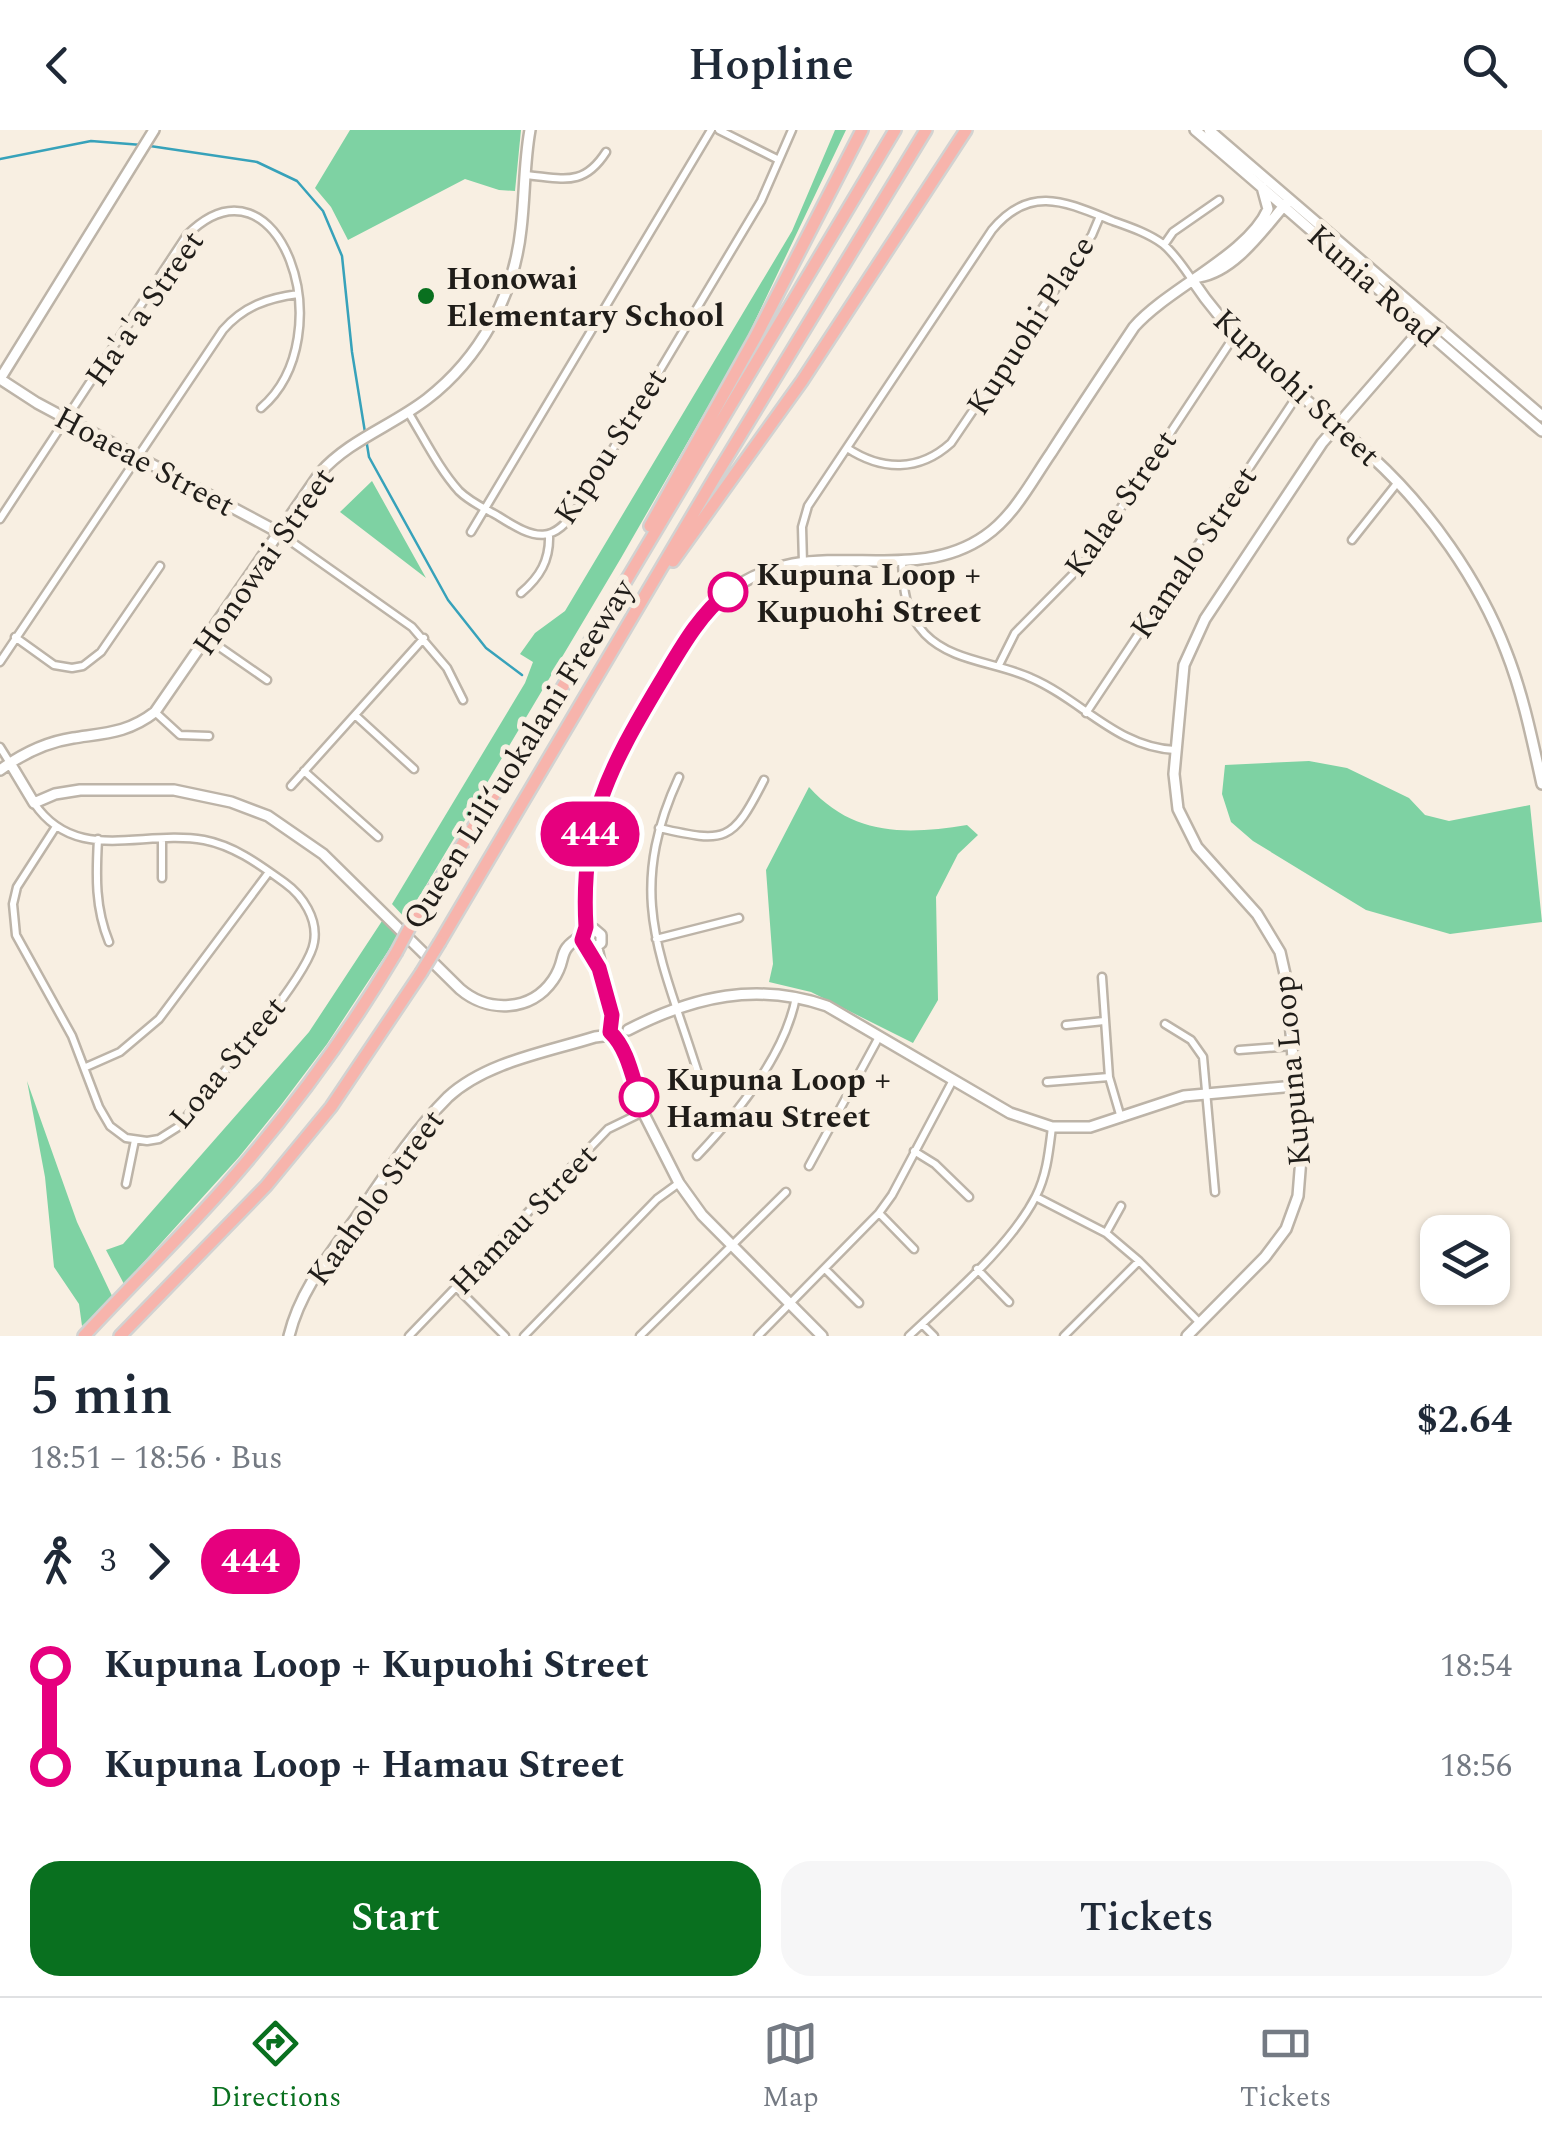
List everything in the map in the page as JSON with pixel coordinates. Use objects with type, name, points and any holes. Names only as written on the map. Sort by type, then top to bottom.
[{"type":"highway","points":[[592,636],[755,338],[859,130]]},
{"type":"highway","name":"Queen Liliʻuokalani Freeway","points":[[84,1336],[229,1182],[300,1096],[366,1004],[896,130]]},
{"type":"highway","name":"Queen Liliʻuokalani Freeway","points":[[120,1336],[266,1186],[331,1107],[421,973],[926,130]]},
{"type":"highway","points":[[626,626],[802,381],[966,130]]},
{"type":"street","name":"Honowai Street","points":[[0,770],[56,742],[123,731],[155,712],[320,473],[354,444],[408,412],[459,369],[495,317],[507,290],[518,249],[530,130]]},
{"type":"street","points":[[471,532],[711,130]]},
{"type":"street","points":[[719,130],[779,160]]},
{"type":"street","name":"Kipou Street","points":[[408,412],[456,487],[485,509],[532,535],[550,535],[564,526],[761,201],[792,130]]},
{"type":"street","points":[[1195,130],[1210,135]]},
{"type":"street","points":[[0,379],[153,132]]},
{"type":"street","name":"Kunia Road","points":[[1210,135],[1262,187],[1287,202],[1297,216],[1421,329],[1542,431]]},
{"type":"street","name":"Kunia Road","points":[[1210,135],[1542,416]]},
{"type":"street","points":[[525,175],[575,179],[598,165],[606,152]]},
{"type":"street","points":[[1261,227],[1268,209],[1262,187]]},
{"type":"street","name":"Kupuohi Street","points":[[803,563],[804,516],[992,230],[1024,205],[1054,200],[1164,245],[1196,279],[1212,311],[1235,335],[1398,482],[1463,569],[1506,650],[1530,727],[1542,784]]},
{"type":"street","points":[[1164,245],[1172,232],[1219,200]]},
{"type":"street","points":[[822,1336],[702,1215],[679,1183],[643,1112],[589,940],[588,846],[596,808],[610,771],[688,635],[732,588],[771,570],[803,563],[902,561],[951,554],[1001,523],[1134,326],[1160,300],[1196,279],[1287,202]]},
{"type":"street","name":"Ha'a'a Street","points":[[0,520],[187,235],[206,220],[230,213],[245,214],[268,225],[286,248],[298,294],[300,316],[294,353],[276,395],[261,408]]},
{"type":"street","name":"Kupuohi Place","points":[[847,448],[870,462],[902,466],[934,456],[958,434],[1092,235],[1100,216]]},
{"type":"street","points":[[1261,227],[1282,217],[1297,216]]},
{"type":"street","points":[[0,662],[230,322],[262,301],[298,294]]},
{"type":"street","name":"Kupuna Loop","points":[[1187,1336],[1276,1244],[1293,1213],[1301,1158],[1287,983],[1280,952],[1265,924],[1190,836],[1175,793],[1181,680],[1195,636],[1337,425],[1429,320]]},
{"type":"street","name":"Kalae Street","points":[[999,665],[1015,632],[1084,562],[1235,335]]},
{"type":"street","name":"Hoaeae Street","points":[[0,379],[278,532],[424,638],[447,668],[463,700]]},
{"type":"street","name":"Kamalo Street","points":[[1086,713],[1300,392]]},
{"type":"street","points":[[1352,540],[1398,482]]},
{"type":"street","points":[[521,593],[534,582],[546,561],[550,535]]},
{"type":"street","points":[[902,561],[907,605],[926,635],[956,654],[1036,680],[1137,744],[1175,750]]},
{"type":"street","points":[[15,637],[54,664],[83,666],[100,652],[160,566]]},
{"type":"street","points":[[291,786],[424,638]]},
{"type":"street","points":[[208,640],[268,680]]},
{"type":"street","points":[[155,712],[180,735],[209,736]]},
{"type":"street","points":[[355,715],[414,770]]},
{"type":"street","points":[[0,747],[34,803],[55,828],[26,871],[13,904],[4,900]]},
{"type":"street","points":[[304,771],[378,837]]},
{"type":"street","points":[[679,777],[659,828],[649,884],[656,939],[674,1011],[698,1073]]},
{"type":"street","points":[[659,828],[705,838],[724,834],[744,819],[764,780]]},
{"type":"street","points":[[34,803],[54,794],[80,790],[174,790],[230,802],[268,816],[315,847],[460,989],[487,1005],[508,1006],[536,997],[556,976],[568,944],[589,940]]},
{"type":"street","name":"Loaa Street","points":[[13,904],[16,935],[59,1010],[104,1118],[118,1132],[136,1140],[159,1139],[178,1127],[310,958],[319,928],[296,892],[242,854],[198,839],[82,839],[55,828]]},
{"type":"street","points":[[98,839],[96,894],[100,919],[110,942]]},
{"type":"street","points":[[162,839],[162,878]]},
{"type":"street","points":[[86,1067],[120,1052],[159,1019],[268,872]]},
{"type":"street","points":[[656,939],[739,918]]},
{"type":"street","points":[[1102,977],[1108,1077],[1120,1118]]},
{"type":"street","name":"Kaaholo Street","points":[[289,1336],[314,1278],[388,1172],[458,1088],[494,1070],[674,1011],[743,993],[796,996],[828,1006],[1010,1112],[1052,1127],[1090,1127],[1167,1100],[1208,1093],[1294,1086]]},
{"type":"street","points":[[697,1156],[748,1097],[790,1022],[796,996]]},
{"type":"street","points":[[1066,1024],[1104,1021]]},
{"type":"street","points":[[1165,1024],[1200,1050],[1208,1093],[1216,1192]]},
{"type":"street","points":[[809,1166],[878,1037]]},
{"type":"street","points":[[1239,1050],[1292,1046]]},
{"type":"street","points":[[1047,1082],[1108,1077]]},
{"type":"street","points":[[758,1336],[879,1213],[954,1079]]},
{"type":"street","name":"Hamau Street","points":[[409,1336],[608,1130],[643,1112]]},
{"type":"street","points":[[910,1336],[1007,1238],[1036,1196],[1048,1164],[1052,1127]]},
{"type":"street","points":[[126,1184],[136,1140]]},
{"type":"street","points":[[914,1150],[969,1197]]},
{"type":"street","points":[[524,1336],[657,1199],[679,1183]]},
{"type":"street","points":[[640,1336],[786,1192]]},
{"type":"street","points":[[1036,1196],[1106,1233],[1200,1322]]},
{"type":"street","points":[[1106,1233],[1121,1206]]},
{"type":"street","points":[[879,1213],[914,1249]]},
{"type":"street","points":[[1064,1336],[1139,1261]]},
{"type":"street","points":[[825,1269],[859,1302]]},
{"type":"street","points":[[976,1269],[1009,1302]]},
{"type":"street","points":[[457,1288],[505,1336]]},
{"type":"street","points":[[922,1324],[934,1336]]},
{"type":"green space","points":[[350,130],[521,130],[515,191],[465,179],[348,240],[331,207],[315,188]]},
{"type":"green space","points":[[835,130],[846,130],[744,344],[406,919],[392,904],[525,683],[533,662],[520,654],[535,633],[565,611],[792,231]]},
{"type":"green space","points":[[372,481],[426,578],[340,512]]},
{"type":"green space","points":[[1309,761],[1347,768],[1409,798],[1425,815],[1449,821],[1530,805],[1542,922],[1450,934],[1366,910],[1253,841],[1231,822],[1222,794],[1225,765]]},
{"type":"green space","points":[[809,787],[826,803],[862,823],[902,830],[967,825],[978,835],[958,854],[936,897],[938,1000],[913,1043],[811,992],[769,982],[773,964],[766,870]]},
{"type":"green space","points":[[382,921],[398,936],[327,1044],[239,1157],[124,1284],[106,1250],[123,1244],[309,1032]]},
{"type":"green space","points":[[27,1081],[77,1222],[113,1298],[82,1326],[79,1304],[54,1267],[45,1177]]},
{"type":"waterway","points":[[0,159],[91,141],[142,145]]},
{"type":"waterway","points":[[150,146],[257,162],[297,181],[323,211],[342,256],[369,457],[448,600],[486,648],[522,675]]},
{"type":"bus line","name":"444","points":[[639,1097],[620,1044],[610,1032],[612,1015],[599,968],[582,940],[586,930],[588,846],[596,808],[628,737],[688,635],[728,592]]},
{"type":"place","name":"Honowai Elementary School","points":[[426,296]]},
{"type":"place","name":"Kupuna Loop + Kupuohi Street","points":[[728,592]]},
{"type":"place","name":"Kupuna Loop + Hamau Street","points":[[639,1097]]}]
